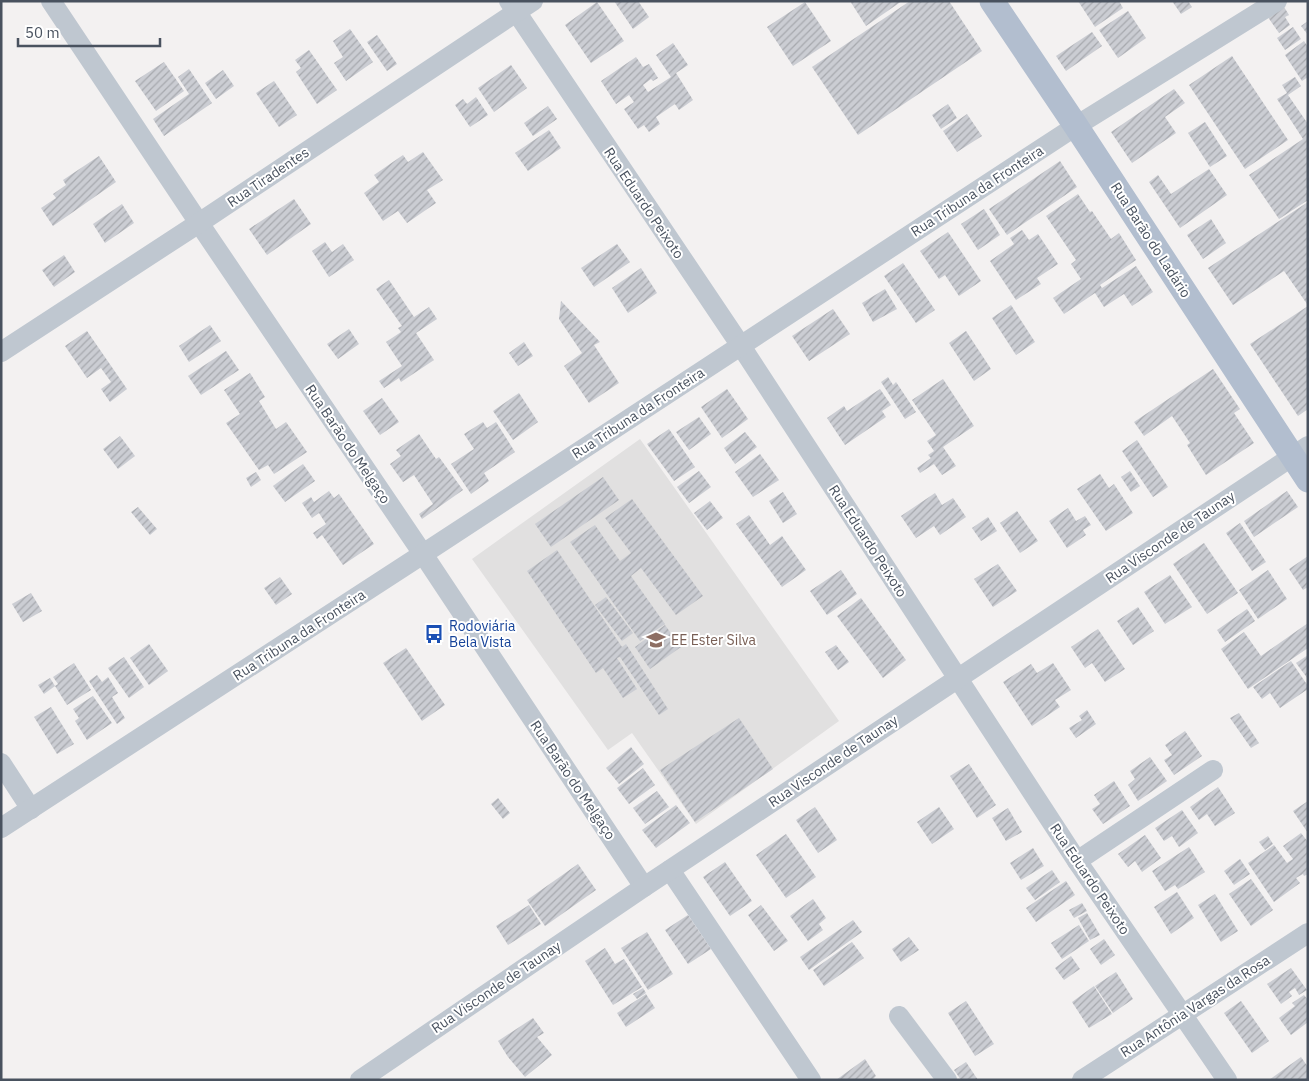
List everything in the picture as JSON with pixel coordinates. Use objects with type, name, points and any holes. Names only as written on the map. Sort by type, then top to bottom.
[{"type":"main road","name":"Rua Barão do Ladário","points":[[992,1],[1300,451],[1308,480]]},
{"type":"street","name":"Rua Barão do Melgaço","points":[[51,1],[644,886]]},
{"type":"street","name":"Rua Tiradentes","points":[[1,352],[199,223],[512,7],[533,1]]},
{"type":"street","name":"Rua Tribuna da Fronteira","points":[[1,828],[1076,126],[1277,1]]},
{"type":"street","name":"Rua Eduardo Peixoto","points":[[512,7],[741,346],[1077,861],[1226,1080]]},
{"type":"street","name":"Rua Visconde de Taunay","points":[[360,1080],[644,886],[1300,451]]},
{"type":"street","points":[[1,763],[31,809]]},
{"type":"street","points":[[1077,861],[1213,770]]},
{"type":"street","points":[[670,870],[811,1080]]},
{"type":"street","name":"Rua Antônia Vargas da Rosa","points":[[1082,1080],[1308,933]]},
{"type":"street","points":[[899,1016],[946,1080]]},
{"type":"shaded area","name":"EE Ester Silva","points":[[640,439],[839,721],[696,824],[632,733],[608,750],[472,559]]},
{"type":"building","points":[[614,1],[638,1],[649,17],[633,29]]},
{"type":"building","points":[[850,1],[902,1],[866,26]]},
{"type":"building","points":[[910,1],[949,1],[982,51],[858,135],[812,67]]},
{"type":"building","points":[[1078,1],[1119,1],[1123,8],[1095,27]]},
{"type":"building","points":[[1172,1],[1188,1],[1192,7],[1181,14]]},
{"type":"building","points":[[597,2],[624,41],[591,63],[565,25]]},
{"type":"building","points":[[805,2],[831,41],[793,66],[767,27]]},
{"type":"building","points":[[1281,2],[1289,15],[1285,17],[1290,25],[1279,33],[1265,13]]},
{"type":"building","points":[[1128,11],[1146,38],[1118,58],[1099,30]]},
{"type":"building","points":[[1308,21],[1308,35],[1301,26]]},
{"type":"building","points":[[1293,27],[1301,39],[1285,50],[1277,38]]},
{"type":"building","points":[[350,29],[373,62],[346,81],[334,63],[343,57],[333,41]]},
{"type":"building","points":[[1092,32],[1102,46],[1066,71],[1056,56]]},
{"type":"building","points":[[377,35],[397,64],[387,71],[367,42]]},
{"type":"building","points":[[1304,41],[1308,47],[1308,77],[1302,81],[1285,55]]},
{"type":"building","points":[[673,43],[688,65],[676,73],[693,100],[679,110],[675,104],[656,117],[660,124],[649,132],[644,125],[638,129],[624,109],[634,102],[629,95],[616,104],[601,81],[636,57],[643,67],[649,64],[658,78],[653,81],[651,79],[643,85],[648,92],[671,77],[656,55]]},
{"type":"building","points":[[309,50],[337,90],[317,104],[296,72],[301,68],[295,60]]},
{"type":"building","points":[[1232,56],[1288,140],[1245,169],[1189,85]]},
{"type":"building","points":[[164,62],[184,91],[156,111],[135,81]]},
{"type":"building","points":[[511,65],[527,88],[494,112],[478,88]]},
{"type":"building","points":[[189,69],[212,103],[164,136],[153,119],[189,94],[178,77]]},
{"type":"building","points":[[223,70],[234,86],[216,99],[205,83]]},
{"type":"building","points":[[1295,77],[1301,86],[1288,95],[1308,124],[1308,187],[1306,189],[1308,200],[1279,219],[1249,175],[1303,139],[1277,99],[1287,93],[1282,85]]},
{"type":"building","points":[[274,81],[297,115],[279,127],[256,93]]},
{"type":"building","points":[[1174,89],[1185,103],[1165,117],[1176,133],[1132,163],[1111,132]]},
{"type":"building","points":[[476,97],[488,115],[470,127],[455,105],[463,99],[467,104]]},
{"type":"building","points":[[948,104],[957,118],[941,129],[932,115]]},
{"type":"building","points":[[548,106],[557,119],[533,136],[524,123]]},
{"type":"building","points":[[967,114],[982,136],[957,152],[943,131]]},
{"type":"building","points":[[1205,122],[1227,156],[1210,167],[1188,133]]},
{"type":"building","points":[[549,130],[561,148],[528,171],[515,153]]},
{"type":"building","points":[[423,152],[443,180],[427,190],[436,203],[407,223],[398,211],[383,221],[364,193],[379,182],[374,175],[403,155],[408,162]]},
{"type":"building","points":[[99,156],[116,182],[53,226],[41,208],[56,198],[53,194],[66,185],[63,180]]},
{"type":"building","points":[[1060,161],[1077,187],[1007,235],[989,209]]},
{"type":"building","points":[[1209,169],[1227,195],[1180,228],[1149,182],[1158,175],[1171,194]]},
{"type":"building","points":[[1078,194],[1111,239],[1119,233],[1136,260],[1100,285],[1102,288],[1136,266],[1153,292],[1132,306],[1124,294],[1104,307],[1095,293],[1064,314],[1053,298],[1081,279],[1071,264],[1076,260],[1046,216]]},
{"type":"building","points":[[294,199],[311,224],[267,255],[249,229]]},
{"type":"building","points":[[1308,202],[1308,303],[1284,271],[1233,305],[1208,268]]},
{"type":"building","points":[[122,204],[134,223],[105,243],[93,224]]},
{"type":"building","points":[[984,209],[1000,235],[978,250],[961,224]]},
{"type":"building","points":[[1211,219],[1226,243],[1203,259],[1187,235]]},
{"type":"building","points":[[1022,230],[1029,240],[1038,234],[1058,264],[1037,278],[1041,284],[1016,300],[990,261],[1014,244],[1010,238]]},
{"type":"building","points":[[948,232],[981,281],[959,296],[945,275],[939,279],[920,251]]},
{"type":"building","points":[[325,242],[332,252],[343,244],[354,260],[329,277],[312,251]]},
{"type":"building","points":[[617,244],[630,262],[594,287],[581,268]]},
{"type":"building","points":[[64,255],[75,272],[54,287],[42,270]]},
{"type":"building","points":[[903,263],[935,310],[916,323],[884,276]]},
{"type":"building","points":[[641,268],[657,293],[628,313],[612,288]]},
{"type":"building","points":[[389,280],[414,317],[429,307],[437,319],[416,333],[434,360],[401,382],[399,378],[384,388],[379,381],[402,366],[386,342],[401,332],[398,328],[402,326],[376,289]]},
{"type":"building","points":[[885,289],[897,309],[873,322],[862,303]]},
{"type":"building","points":[[561,301],[600,342],[594,345],[619,383],[589,403],[564,366],[582,353],[559,319]]},
{"type":"building","points":[[1011,305],[1035,342],[1016,355],[992,318]]},
{"type":"building","points":[[1308,306],[1308,409],[1298,416],[1250,344]]},
{"type":"building","points":[[833,309],[850,334],[809,361],[792,336]]},
{"type":"building","points":[[210,325],[221,341],[189,362],[179,346]]},
{"type":"building","points":[[349,329],[359,344],[338,359],[327,344]]},
{"type":"building","points":[[87,331],[127,389],[110,402],[101,389],[111,382],[101,368],[87,378],[65,346]]},
{"type":"building","points":[[966,331],[991,369],[974,381],[949,343]]},
{"type":"building","points":[[524,342],[533,356],[518,366],[509,353]]},
{"type":"building","points":[[226,351],[239,370],[201,395],[188,376]]},
{"type":"building","points":[[1213,369],[1240,409],[1234,413],[1254,443],[1206,475],[1187,445],[1190,443],[1172,416],[1144,436],[1134,422]]},
{"type":"building","points":[[250,373],[265,397],[259,401],[276,429],[286,422],[307,452],[274,474],[268,465],[259,470],[226,423],[240,414],[224,390]]},
{"type":"building","points":[[888,377],[893,385],[896,382],[916,412],[905,419],[881,382]]},
{"type":"building","points":[[943,379],[974,426],[943,447],[956,466],[942,475],[934,464],[920,473],[917,468],[931,458],[928,455],[934,451],[927,441],[936,435],[912,400]]},
{"type":"building","points":[[727,389],[748,419],[722,438],[701,407]]},
{"type":"building","points":[[880,389],[891,405],[882,411],[886,417],[845,445],[827,418],[844,406],[847,411]]},
{"type":"building","points":[[519,393],[538,422],[513,440],[493,411]]},
{"type":"building","points":[[382,398],[399,422],[380,435],[363,411]]},
{"type":"building","points":[[699,417],[711,434],[689,450],[676,432]]},
{"type":"building","points":[[483,422],[487,428],[496,422],[515,452],[484,473],[489,481],[471,494],[451,464],[474,449],[464,434]]},
{"type":"building","points":[[669,429],[695,467],[674,481],[647,444]]},
{"type":"building","points":[[745,432],[757,447],[735,464],[724,448]]},
{"type":"building","points":[[419,434],[436,459],[439,457],[463,490],[422,519],[419,514],[433,504],[414,475],[403,482],[390,464],[401,456],[396,450]]},
{"type":"building","points":[[120,436],[135,456],[118,469],[103,449]]},
{"type":"building","points":[[1137,440],[1168,487],[1153,497],[1122,451]]},
{"type":"building","points":[[760,454],[779,480],[753,497],[735,472]]},
{"type":"building","points":[[303,464],[315,481],[285,502],[273,486]]},
{"type":"building","points":[[699,471],[711,487],[689,503],[677,487]]},
{"type":"building","points":[[1130,471],[1140,486],[1131,492],[1121,477]]},
{"type":"building","points":[[256,472],[261,480],[251,487],[246,478]]},
{"type":"building","points":[[1100,474],[1109,488],[1114,484],[1133,513],[1106,531],[1077,489]]},
{"type":"building","points":[[603,477],[619,500],[551,547],[535,524]]},
{"type":"building","points":[[329,491],[334,498],[339,494],[374,544],[343,565],[322,535],[317,539],[313,533],[326,524],[319,513],[312,518],[302,503],[311,497],[314,502]]},
{"type":"building","points":[[1287,491],[1298,507],[1254,537],[1244,521]]},
{"type":"building","points":[[783,492],[797,514],[783,523],[769,501]]},
{"type":"building","points":[[935,493],[942,505],[953,498],[966,517],[940,535],[934,526],[916,538],[901,516]]},
{"type":"building","points":[[632,499],[703,596],[676,615],[641,568],[631,576],[665,624],[640,641],[570,542],[595,525],[620,561],[631,553],[605,518]]},
{"type":"building","points":[[710,501],[723,518],[707,530],[694,513]]},
{"type":"building","points":[[138,507],[157,529],[150,535],[131,512]]},
{"type":"building","points":[[1068,508],[1076,521],[1085,516],[1091,525],[1083,530],[1086,535],[1067,548],[1049,521]]},
{"type":"building","points":[[1017,511],[1038,541],[1020,553],[1000,523]]},
{"type":"building","points":[[749,515],[770,545],[782,536],[806,570],[782,587],[736,524]]},
{"type":"building","points":[[988,517],[997,531],[981,541],[972,528]]},
{"type":"building","points":[[1240,523],[1266,562],[1252,571],[1226,533]]},
{"type":"building","points":[[1204,543],[1238,593],[1207,614],[1173,564]]},
{"type":"building","points":[[557,550],[622,647],[626,644],[668,709],[659,715],[620,657],[617,658],[637,689],[623,698],[603,668],[596,673],[527,571]]},
{"type":"building","points":[[1308,556],[1308,587],[1303,590],[1289,569]]},
{"type":"building","points":[[998,564],[1017,591],[993,607],[974,579]]},
{"type":"building","points":[[841,570],[857,594],[827,615],[810,591]]},
{"type":"building","points":[[1268,570],[1287,599],[1258,619],[1239,590]]},
{"type":"building","points":[[1170,575],[1192,607],[1165,624],[1144,592]]},
{"type":"building","points":[[280,577],[292,594],[276,605],[264,588]]},
{"type":"building","points":[[31,593],[42,611],[23,622],[12,604]]},
{"type":"building","points":[[606,597],[633,633],[622,641],[595,605]]},
{"type":"building","points":[[861,598],[906,660],[883,678],[837,616]]},
{"type":"building","points":[[1138,607],[1154,631],[1133,645],[1117,621]]},
{"type":"building","points":[[1247,609],[1255,621],[1225,642],[1217,630]]},
{"type":"building","points":[[1308,623],[1308,648],[1248,689],[1221,649],[1244,632],[1261,656]]},
{"type":"building","points":[[665,625],[681,647],[650,669],[635,647]]},
{"type":"building","points":[[1098,629],[1125,669],[1105,682],[1092,663],[1085,668],[1071,647]]},
{"type":"building","points":[[149,644],[168,671],[149,685],[130,658]]},
{"type":"building","points":[[836,645],[849,662],[838,670],[825,652]]},
{"type":"building","points":[[406,648],[445,705],[422,721],[383,663]]},
{"type":"building","points":[[1308,655],[1308,679],[1296,663]]},
{"type":"building","points":[[124,657],[144,687],[129,698],[108,668]]},
{"type":"building","points":[[1291,661],[1308,686],[1308,689],[1280,708],[1270,693],[1262,699],[1253,687]]},
{"type":"building","points":[[74,663],[91,690],[67,705],[55,686],[58,684],[53,677]]},
{"type":"building","points":[[1053,663],[1071,690],[1055,700],[1060,707],[1032,726],[1003,682],[1031,664],[1037,673]]},
{"type":"building","points":[[97,675],[102,682],[108,677],[118,693],[112,697],[125,718],[117,724],[89,681]]},
{"type":"building","points":[[50,678],[55,686],[44,694],[38,685]]},
{"type":"building","points":[[93,696],[112,723],[87,740],[75,721],[79,718],[73,709]]},
{"type":"building","points":[[51,707],[74,744],[57,754],[34,717]]},
{"type":"building","points":[[1087,710],[1096,724],[1076,738],[1069,728],[1082,720],[1079,716]]},
{"type":"building","points":[[1239,713],[1259,743],[1251,748],[1230,718]]},
{"type":"building","points":[[739,718],[773,769],[695,822],[660,770]]},
{"type":"building","points":[[1185,731],[1202,756],[1174,775],[1164,760],[1172,755],[1165,745]]},
{"type":"building","points":[[631,747],[644,764],[619,784],[606,768]]},
{"type":"building","points":[[1150,757],[1167,781],[1138,801],[1128,785],[1135,779],[1130,771]]},
{"type":"building","points":[[969,764],[996,805],[977,818],[950,776]]},
{"type":"building","points":[[643,768],[655,785],[629,804],[617,788]]},
{"type":"building","points":[[1114,781],[1130,806],[1103,824],[1092,809],[1100,804],[1094,795]]},
{"type":"building","points":[[1218,787],[1235,813],[1215,826],[1207,814],[1199,820],[1190,807]]},
{"type":"building","points":[[657,791],[669,807],[645,824],[633,808]]},
{"type":"building","points":[[498,798],[510,813],[503,819],[491,804]]},
{"type":"building","points":[[1308,801],[1308,833],[1293,811]]},
{"type":"building","points":[[676,805],[690,823],[656,848],[642,830]]},
{"type":"building","points":[[815,807],[837,840],[818,853],[796,820]]},
{"type":"building","points":[[939,807],[954,829],[932,844],[917,822]]},
{"type":"building","points":[[1008,808],[1022,832],[1006,841],[992,818]]},
{"type":"building","points":[[1182,810],[1198,833],[1179,847],[1172,836],[1164,841],[1155,828]]},
{"type":"building","points":[[1301,833],[1308,842],[1308,874],[1304,876],[1303,874],[1296,878],[1300,883],[1274,902],[1248,863],[1274,845],[1287,863],[1293,859],[1283,846]]},
{"type":"building","points":[[786,834],[816,877],[786,898],[756,855]]},
{"type":"building","points":[[1145,835],[1161,858],[1142,872],[1135,861],[1128,867],[1118,854]]},
{"type":"building","points":[[1268,836],[1273,844],[1265,850],[1259,842]]},
{"type":"building","points":[[1189,847],[1205,872],[1178,889],[1175,885],[1165,891],[1152,871]]},
{"type":"building","points":[[1033,848],[1044,866],[1021,880],[1010,863]]},
{"type":"building","points":[[1240,859],[1250,874],[1234,885],[1224,871]]},
{"type":"building","points":[[725,862],[752,901],[730,916],[703,877]]},
{"type":"building","points":[[578,864],[596,890],[545,926],[527,900]]},
{"type":"building","points":[[1052,870],[1060,882],[1035,900],[1026,888]]},
{"type":"building","points":[[1251,879],[1273,910],[1251,926],[1229,894]]},
{"type":"building","points":[[1066,881],[1075,895],[1036,922],[1026,908]]},
{"type":"building","points":[[1177,892],[1194,918],[1171,934],[1154,907]]},
{"type":"building","points":[[1215,894],[1238,931],[1221,942],[1198,905]]},
{"type":"building","points":[[813,899],[826,918],[819,924],[823,930],[808,941],[790,916]]},
{"type":"building","points":[[1082,903],[1087,911],[1074,918],[1069,910]]},
{"type":"building","points":[[529,905],[541,924],[508,945],[496,926]]},
{"type":"building","points":[[761,905],[788,941],[774,951],[748,915]]},
{"type":"building","points":[[1087,913],[1100,935],[1090,940],[1078,918]]},
{"type":"building","points":[[688,915],[711,949],[688,964],[665,930]]},
{"type":"building","points":[[853,920],[862,932],[809,970],[800,957]]},
{"type":"building","points":[[1079,925],[1089,941],[1062,959],[1051,943]]},
{"type":"building","points":[[647,932],[673,974],[648,990],[621,948]]},
{"type":"building","points":[[909,937],[919,950],[901,962],[892,949]]},
{"type":"building","points":[[1104,939],[1115,955],[1101,965],[1090,949]]},
{"type":"building","points":[[852,942],[864,958],[824,986],[813,970]]},
{"type":"building","points":[[605,948],[615,964],[624,959],[642,987],[613,1005],[585,961]]},
{"type":"building","points":[[1071,956],[1080,969],[1064,980],[1055,968]]},
{"type":"building","points":[[1291,968],[1307,990],[1299,995],[1295,988],[1289,992],[1292,996],[1281,1004],[1267,984]]},
{"type":"building","points":[[1116,972],[1133,999],[1113,1013],[1095,986]]},
{"type":"building","points":[[1094,986],[1112,1014],[1089,1028],[1072,1002]]},
{"type":"building","points":[[643,988],[646,993],[637,999],[633,994]]},
{"type":"building","points":[[646,994],[655,1008],[626,1027],[617,1013]]},
{"type":"building","points":[[1304,995],[1308,1000],[1308,1022],[1291,1035],[1279,1018],[1295,1006],[1292,1003]]},
{"type":"building","points":[[966,1001],[994,1044],[975,1056],[948,1013]]},
{"type":"building","points":[[1241,1001],[1269,1041],[1252,1053],[1224,1013]]},
{"type":"building","points":[[533,1018],[544,1033],[537,1037],[552,1055],[525,1077],[508,1057],[498,1041]]},
{"type":"building","points":[[1301,1057],[1308,1067],[1308,1080],[1269,1080]]},
{"type":"building","points":[[865,1059],[876,1076],[872,1080],[836,1080]]},
{"type":"building","points":[[966,1062],[978,1080],[961,1080],[954,1070]]},
{"type":"place","name":"Rodoviária Bela Vista","points":[[434,634]]},
{"type":"place","name":"EE Ester Silva","points":[[656,640]]}]
